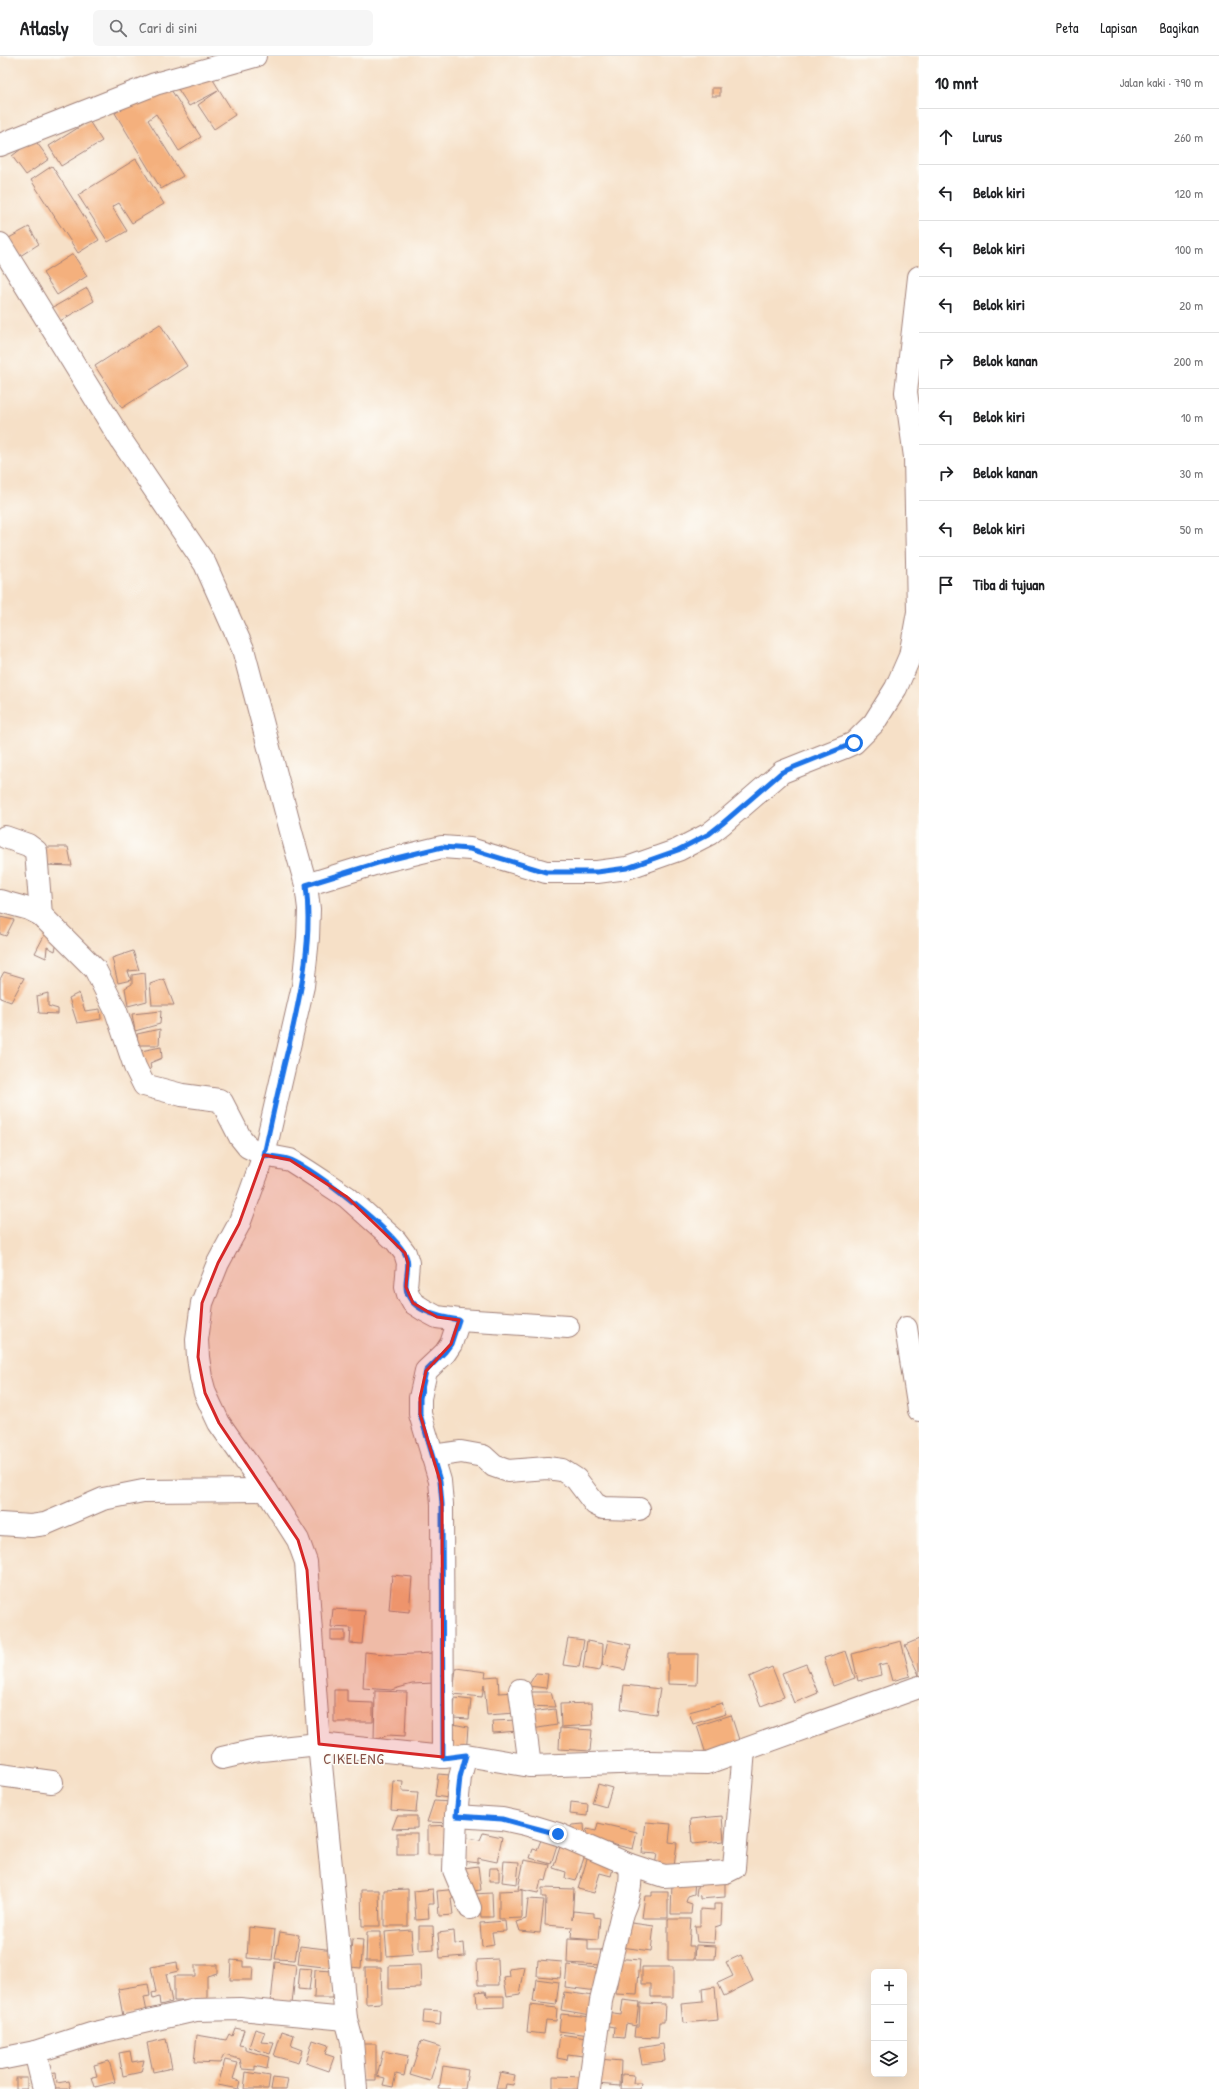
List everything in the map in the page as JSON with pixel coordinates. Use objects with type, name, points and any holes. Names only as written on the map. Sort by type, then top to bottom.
[{"type":"street","points":[[0,145],[155,84],[255,56]]},
{"type":"street","points":[[0,244],[121,440],[205,564],[243,649],[306,885],[309,909],[308,938],[303,986],[264,1155],[239,1224],[218,1263],[202,1303],[197,1340],[198,1357],[205,1393],[219,1423],[266,1490],[298,1540],[306,1562],[319,1744],[346,2018],[352,2041],[359,2088]]},
{"type":"street","points":[[306,885],[384,861],[442,847],[470,849],[546,872],[597,872],[627,868],[678,850],[709,834],[782,772],[850,745],[864,734],[883,712],[896,688],[910,656],[918,612],[915,457],[906,392],[919,277]]},
{"type":"street","points":[[5,838],[28,845],[36,851],[40,915]]},
{"type":"street","points":[[0,901],[29,909],[40,915],[95,970],[106,988],[116,1011],[135,1067],[144,1085],[182,1095],[219,1100],[222,1102],[240,1138],[248,1147],[264,1155],[290,1160],[347,1197],[396,1241],[405,1253],[408,1263],[406,1287],[413,1303],[437,1317],[459,1320],[568,1327]]},
{"type":"street","points":[[443,1758],[442,1504],[440,1481],[420,1414],[422,1384],[426,1371],[451,1344],[459,1320]]},
{"type":"street","points":[[906,1328],[919,1410]]},
{"type":"street","points":[[432,1456],[461,1452],[483,1456],[494,1466],[508,1471],[547,1468],[562,1470],[576,1479],[595,1504],[603,1508],[639,1509]]},
{"type":"street","points":[[0,1524],[31,1526],[45,1524],[103,1499],[143,1491],[266,1490]]},
{"type":"street","points":[[222,1758],[252,1751],[319,1744],[443,1758],[466,1755],[530,1766],[648,1762],[707,1763],[919,1687]]},
{"type":"street","points":[[520,1690],[530,1766]]},
{"type":"street","points":[[456,1816],[502,1819],[525,1824],[558,1834],[630,1865],[664,1876],[726,1872],[734,1868],[744,1750]]},
{"type":"street","points":[[466,1755],[460,1777],[456,1816],[454,1870],[470,1908]]},
{"type":"street","points":[[0,1776],[52,1782]]},
{"type":"street","points":[[589,2089],[601,2001],[622,1914],[628,1900],[632,1879],[630,1865]]},
{"type":"street","points":[[0,2059],[35,2052],[91,2034],[201,2010],[240,2009],[346,2018]]},
{"type":"street","points":[[35,2052],[44,2089]]},
{"type":"highlighted area","points":[[264,1155],[290,1160],[347,1197],[405,1253],[408,1263],[406,1287],[413,1303],[437,1317],[459,1320],[451,1344],[426,1371],[420,1398],[420,1414],[440,1481],[442,1504],[443,1757],[319,1744],[307,1570],[298,1540],[219,1423],[205,1393],[198,1357],[202,1303],[218,1263],[239,1224]]},
{"type":"building","points":[[210,75],[235,115],[214,129],[198,105],[218,91],[189,106],[176,86]]},
{"type":"building","points":[[168,85],[201,137],[179,151],[156,114],[148,120],[183,176],[161,189],[115,113]]},
{"type":"building","points":[[712,88],[720,88],[720,96],[712,96]]},
{"type":"building","points":[[89,121],[102,141],[61,166],[49,146]]},
{"type":"building","points":[[34,139],[49,159],[26,175],[12,156]]},
{"type":"building","points":[[136,159],[164,204],[132,223],[119,203],[112,207],[127,231],[108,242],[78,195]]},
{"type":"building","points":[[52,166],[99,240],[78,253],[31,180]]},
{"type":"building","points":[[29,227],[39,244],[20,256],[9,238]]},
{"type":"building","points":[[73,254],[87,276],[57,295],[43,273]]},
{"type":"building","points":[[87,288],[94,301],[60,321],[52,308]]},
{"type":"building","points":[[160,324],[187,366],[122,408],[95,366]]},
{"type":"building","points":[[42,847],[68,847],[72,866],[46,865]]},
{"type":"building","points":[[0,917],[14,920],[6,936],[0,934]]},
{"type":"building","points":[[45,934],[58,939],[55,951],[47,947],[46,958],[35,953]]},
{"type":"building","points":[[133,951],[139,970],[128,971],[131,980],[118,983],[112,958]]},
{"type":"building","points":[[4,972],[24,978],[11,1002],[0,998],[0,979]]},
{"type":"building","points":[[145,973],[147,1001],[128,1006],[125,988],[132,984],[132,975]]},
{"type":"building","points":[[164,979],[174,1005],[152,1005],[150,984]]},
{"type":"building","points":[[48,993],[48,1006],[58,1009],[58,1014],[39,1013],[37,996]]},
{"type":"building","points":[[79,993],[85,1011],[100,1009],[101,1019],[77,1023],[69,998]]},
{"type":"building","points":[[161,1011],[160,1024],[135,1031],[132,1014]]},
{"type":"building","points":[[160,1029],[159,1045],[138,1045],[137,1034]]},
{"type":"building","points":[[161,1047],[162,1058],[150,1063],[151,1069],[137,1072],[136,1052]]},
{"type":"building","points":[[392,1575],[412,1577],[409,1612],[389,1610]]},
{"type":"building","points":[[333,1609],[365,1611],[362,1644],[350,1643],[351,1628],[331,1627]]},
{"type":"building","points":[[331,1631],[345,1631],[345,1640],[331,1640]]},
{"type":"building","points":[[568,1638],[584,1640],[579,1667],[563,1665]]},
{"type":"building","points":[[919,1639],[919,1675],[905,1645]]},
{"type":"building","points":[[608,1640],[631,1645],[625,1670],[602,1665]]},
{"type":"building","points":[[587,1641],[603,1644],[602,1665],[599,1671],[583,1668]]},
{"type":"building","points":[[901,1641],[910,1676],[892,1681],[887,1663],[879,1665],[881,1675],[858,1681],[852,1654]]},
{"type":"building","points":[[846,1651],[855,1678],[833,1686],[824,1658]]},
{"type":"building","points":[[365,1652],[393,1655],[433,1653],[434,1683],[412,1684],[391,1690],[363,1688]]},
{"type":"building","points":[[668,1654],[698,1654],[697,1685],[668,1684]]},
{"type":"building","points":[[806,1664],[818,1693],[794,1703],[782,1673]]},
{"type":"building","points":[[772,1667],[784,1697],[761,1706],[749,1677]]},
{"type":"building","points":[[456,1668],[486,1672],[485,1677],[498,1676],[499,1693],[515,1692],[516,1713],[487,1715],[484,1684],[482,1697],[453,1694]]},
{"type":"building","points":[[536,1673],[548,1674],[546,1688],[528,1686]]},
{"type":"building","points":[[624,1685],[660,1689],[656,1714],[621,1709]]},
{"type":"building","points":[[334,1690],[347,1690],[347,1702],[373,1703],[373,1722],[334,1722]]},
{"type":"building","points":[[375,1691],[407,1692],[405,1736],[388,1735],[374,1741]]},
{"type":"building","points":[[528,1692],[551,1692],[555,1707],[527,1706]]},
{"type":"building","points":[[455,1698],[471,1700],[469,1719],[453,1718]]},
{"type":"building","points":[[592,1703],[593,1725],[561,1727],[560,1704]]},
{"type":"building","points":[[722,1703],[726,1714],[693,1724],[689,1712]]},
{"type":"building","points":[[555,1709],[557,1725],[532,1729],[530,1712]]},
{"type":"building","points":[[731,1715],[740,1743],[706,1754],[697,1726]]},
{"type":"building","points":[[518,1720],[518,1731],[493,1733],[492,1721]]},
{"type":"building","points":[[453,1724],[468,1727],[466,1755],[449,1743]]},
{"type":"building","points":[[560,1728],[592,1730],[590,1751],[559,1749]]},
{"type":"building","points":[[438,1774],[450,1775],[455,1799],[435,1796]]},
{"type":"building","points":[[393,1781],[403,1782],[402,1791],[418,1792],[416,1812],[391,1810]]},
{"type":"building","points":[[598,1784],[612,1788],[606,1807],[592,1803]]},
{"type":"building","points":[[434,1801],[452,1802],[452,1823],[427,1822]]},
{"type":"building","points":[[571,1802],[588,1804],[587,1816],[570,1814]]},
{"type":"building","points":[[397,1816],[417,1816],[417,1828],[392,1829]]},
{"type":"building","points":[[722,1816],[724,1841],[692,1844],[690,1819]]},
{"type":"building","points":[[646,1822],[671,1824],[669,1842],[677,1843],[674,1867],[655,1865],[657,1854],[642,1853]]},
{"type":"building","points":[[598,1823],[637,1832],[633,1849],[585,1838],[587,1829],[596,1831]]},
{"type":"building","points":[[584,1824],[585,1838],[566,1833],[572,1825]]},
{"type":"building","points":[[453,1825],[453,1843],[444,1843],[444,1855],[428,1855],[428,1826]]},
{"type":"building","points":[[397,1833],[417,1833],[417,1855],[397,1855]]},
{"type":"building","points":[[483,1833],[502,1837],[497,1862],[478,1858],[478,1863],[463,1861],[466,1838],[480,1840]]},
{"type":"building","points":[[541,1840],[557,1845],[551,1864],[530,1858],[533,1849],[537,1850]]},
{"type":"building","points":[[560,1847],[585,1855],[576,1881],[565,1878],[566,1872],[553,1868]]},
{"type":"building","points":[[589,1853],[615,1861],[611,1876],[600,1873],[594,1893],[578,1889]]},
{"type":"building","points":[[524,1860],[550,1865],[546,1881],[541,1880],[538,1893],[518,1889]]},
{"type":"building","points":[[504,1861],[519,1862],[517,1884],[502,1882]]},
{"type":"building","points":[[478,1866],[481,1890],[465,1892],[458,1869]]},
{"type":"building","points":[[490,1868],[499,1868],[499,1881],[489,1881]]},
{"type":"building","points":[[695,1878],[694,1894],[688,1896],[686,1902],[692,1904],[691,1914],[671,1914],[672,1883]]},
{"type":"building","points":[[725,1879],[725,1897],[700,1899],[700,1896],[696,1895],[698,1881]]},
{"type":"building","points":[[542,1888],[574,1889],[572,1920],[573,1911],[594,1913],[594,1917],[600,1918],[598,1940],[571,1938],[572,1927],[545,1925],[546,1897],[542,1897]]},
{"type":"building","points":[[408,1889],[408,1926],[384,1926],[384,1890]]},
{"type":"building","points":[[433,1889],[434,1904],[428,1904],[429,1919],[416,1920],[414,1891]]},
{"type":"building","points":[[459,1889],[459,1898],[451,1898],[453,1915],[439,1916],[437,1891]]},
{"type":"building","points":[[361,1890],[379,1890],[380,1926],[362,1926]]},
{"type":"building","points":[[522,1890],[522,1918],[499,1919],[499,1891]]},
{"type":"building","points":[[652,1892],[668,1892],[668,1918],[642,1918],[645,1896],[652,1896]]},
{"type":"building","points":[[492,1893],[493,1917],[481,1917],[480,1904],[473,1894]]},
{"type":"building","points":[[528,1899],[544,1900],[540,1933],[520,1931],[517,1922],[526,1919]]},
{"type":"building","points":[[714,1904],[722,1904],[721,1925],[715,1927],[714,1943],[697,1942],[695,1926],[700,1926],[700,1909],[714,1910]]},
{"type":"building","points":[[668,1919],[691,1919],[689,1946],[694,1946],[694,1960],[668,1960]]},
{"type":"building","points":[[505,1921],[506,1931],[492,1932],[494,1945],[482,1947],[480,1923]]},
{"type":"building","points":[[624,1922],[654,1926],[651,1951],[621,1947]]},
{"type":"building","points":[[419,1926],[433,1926],[434,1950],[419,1951]]},
{"type":"building","points":[[249,1927],[275,1930],[272,1960],[247,1958]]},
{"type":"building","points":[[411,1930],[413,1954],[387,1956],[385,1932]]},
{"type":"building","points":[[454,1931],[455,1944],[464,1943],[465,1956],[440,1958],[438,1933]]},
{"type":"building","points":[[280,1932],[299,1935],[295,1960],[275,1959]]},
{"type":"building","points":[[367,1932],[381,1932],[381,1961],[366,1961]]},
{"type":"building","points":[[352,1939],[363,1940],[361,1968],[350,1967]]},
{"type":"building","points":[[568,1939],[588,1940],[588,1950],[601,1950],[600,1965],[567,1963]]},
{"type":"building","points":[[696,1945],[716,1946],[715,1959],[695,1959]]},
{"type":"building","points":[[300,1946],[334,1950],[332,1968],[298,1964]]},
{"type":"building","points":[[741,1955],[753,1981],[724,1996],[718,1983],[733,1976],[726,1962]]},
{"type":"building","points":[[613,1958],[640,1960],[637,1995],[616,1994],[618,1976]]},
{"type":"building","points":[[498,1959],[499,1985],[478,1985],[477,1960]]},
{"type":"building","points":[[231,1960],[243,1961],[243,1967],[253,1967],[252,1980],[230,1980]]},
{"type":"building","points":[[538,1960],[562,1962],[560,1978],[537,1976]]},
{"type":"building","points":[[177,1962],[178,1971],[166,1974],[172,2002],[160,2005],[159,1997],[153,1999],[152,1993],[156,1992],[151,1967]]},
{"type":"building","points":[[275,1962],[296,1965],[292,2004],[271,2002]]},
{"type":"building","points":[[195,1965],[217,1965],[217,1973],[207,1976],[207,2001],[174,2001],[174,1976],[195,1976]]},
{"type":"building","points":[[420,1965],[421,1988],[389,1989],[389,1966]]},
{"type":"building","points":[[567,1965],[599,1968],[597,1991],[565,1987]]},
{"type":"building","points":[[365,1967],[381,1967],[382,2003],[366,2004]]},
{"type":"building","points":[[525,1967],[520,1994],[507,1996],[504,1978],[510,1977],[509,1969]]},
{"type":"building","points":[[642,1967],[673,1967],[673,1997],[651,1997],[651,1984],[642,1984]]},
{"type":"building","points":[[300,1968],[312,1969],[309,1990],[298,1989]]},
{"type":"building","points":[[315,1970],[333,1971],[332,1998],[314,1998]]},
{"type":"building","points":[[536,1979],[559,1982],[556,2005],[533,2002]]},
{"type":"building","points":[[148,1984],[150,1996],[144,1997],[147,2012],[123,2016],[118,1989]]},
{"type":"building","points":[[715,1987],[718,2020],[683,2023],[681,2004],[703,2002],[702,1989]]},
{"type":"building","points":[[486,1991],[487,1996],[504,1996],[504,2007],[477,2008],[476,1992]]},
{"type":"building","points":[[564,1992],[594,1996],[591,2015],[561,2010]]},
{"type":"building","points":[[623,2000],[639,2002],[636,2026],[626,2024],[624,2038],[614,2037],[615,2027],[604,2025],[606,2012],[621,2014]]},
{"type":"building","points":[[640,2003],[665,2004],[664,2022],[659,2022],[658,2038],[634,2037],[635,2027],[639,2027]]},
{"type":"building","points":[[530,2005],[557,2008],[556,2021],[546,2020],[544,2034],[527,2032]]},
{"type":"building","points":[[424,2010],[441,2011],[440,2025],[423,2023]]},
{"type":"building","points":[[561,2014],[592,2017],[590,2035],[559,2031]]},
{"type":"building","points":[[235,2028],[244,2030],[239,2045],[245,2046],[245,2050],[269,2057],[267,2069],[255,2066],[255,2070],[242,2069],[240,2059],[224,2055],[220,2063],[194,2062],[197,2035],[226,2040],[229,2034],[232,2036]]},
{"type":"building","points":[[255,2029],[265,2032],[261,2042],[274,2043],[270,2054],[249,2047]]},
{"type":"building","points":[[282,2031],[294,2035],[291,2046],[302,2050],[298,2063],[274,2056]]},
{"type":"building","points":[[560,2034],[586,2038],[583,2056],[568,2054],[567,2060],[557,2058]]},
{"type":"building","points":[[166,2039],[172,2068],[153,2072],[147,2043]]},
{"type":"building","points":[[313,2040],[328,2045],[325,2054],[334,2057],[329,2071],[306,2063]]},
{"type":"building","points":[[421,2041],[441,2047],[430,2081],[410,2075]]},
{"type":"building","points":[[360,2044],[376,2044],[376,2080],[361,2080]]},
{"type":"building","points":[[663,2044],[665,2061],[642,2064],[639,2048]]},
{"type":"building","points":[[130,2051],[132,2062],[144,2060],[141,2072],[123,2076],[119,2053]]},
{"type":"building","points":[[383,2051],[408,2056],[404,2076],[396,2074],[393,2087],[383,2085],[385,2078],[377,2076]]},
{"type":"building","points":[[599,2059],[621,2061],[620,2086],[597,2084]]},
{"type":"building","points":[[225,2060],[238,2063],[233,2079],[240,2081],[238,2089],[218,2085]]},
{"type":"building","points":[[109,2061],[115,2082],[95,2087],[92,2077],[97,2076],[94,2065]]},
{"type":"building","points":[[443,2066],[468,2070],[465,2089],[439,2089]]},
{"type":"building","points":[[246,2072],[270,2076],[268,2089],[244,2089]]},
{"type":"building","points":[[500,2072],[515,2075],[513,2085],[506,2084],[505,2089],[496,2089]]},
{"type":"building","points":[[56,2073],[57,2083],[69,2081],[71,2089],[44,2089],[42,2075]]},
{"type":"building","points":[[622,2074],[634,2075],[633,2083],[641,2083],[640,2089],[621,2089]]},
{"type":"building","points":[[553,2076],[583,2077],[582,2089],[553,2089]]},
{"type":"building","points":[[16,2078],[27,2078],[27,2089],[16,2089]]},
{"type":"building","points":[[273,2078],[288,2080],[286,2089],[271,2089]]},
{"type":"district","name":"CIKELENG","points":[[354,1759]]},
{"type":"route","points":[[558,1834],[502,1819],[456,1816],[460,1777],[466,1755],[443,1758],[442,1504],[440,1481],[420,1414],[420,1398],[426,1371],[451,1344],[459,1320],[437,1317],[413,1303],[406,1287],[408,1263],[405,1253],[396,1241],[347,1197],[290,1160],[264,1155],[303,986],[308,938],[309,909],[306,885],[384,861],[442,847],[470,849],[546,872],[597,872],[614,871],[627,868],[657,859],[709,834],[782,772],[854,743]]}]
